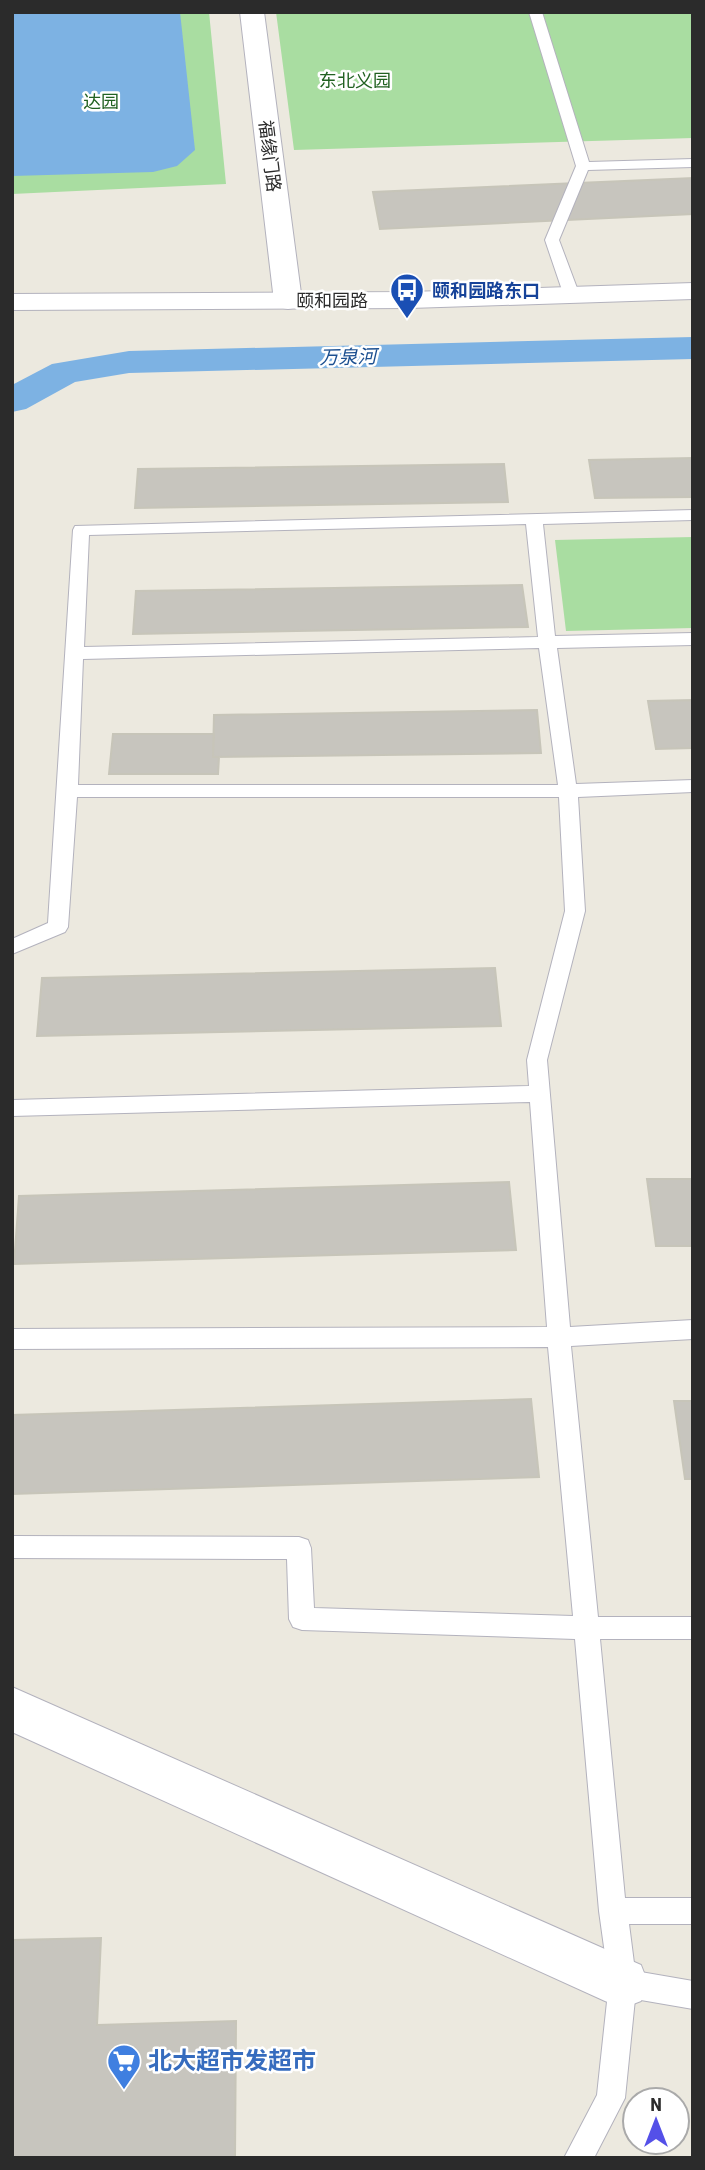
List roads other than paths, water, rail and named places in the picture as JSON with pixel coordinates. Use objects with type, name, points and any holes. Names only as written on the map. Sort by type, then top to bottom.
[{"type":"street","name":"福缘门路","points":[[252,12],[288,300]]},
{"type":"street","name":"颐和园路","points":[[12,302],[572,296],[693,291]]},
{"type":"street","points":[[12,1709],[623,1983]]},
{"type":"lane","points":[[535,12],[583,166],[552,240],[572,296]]},
{"type":"lane","points":[[583,166],[693,163]]},
{"type":"lane","points":[[12,947],[58,927],[68,791],[81,530],[693,515]]},
{"type":"lane","points":[[534,519],[547,643],[568,791],[575,911],[537,1060],[559,1337],[613,1911],[623,1983],[611,2098],[578,2158]]},
{"type":"lane","points":[[74,653],[693,639]]},
{"type":"lane","points":[[68,791],[568,791],[693,786]]},
{"type":"lane","points":[[12,1108],[540,1094]]},
{"type":"lane","points":[[12,1339],[559,1337],[693,1329]]},
{"type":"lane","points":[[12,1547],[299,1548],[302,1619],[587,1628],[693,1628]]},
{"type":"lane","points":[[613,1911],[693,1911]]},
{"type":"lane","points":[[623,1983],[693,1995]]},
{"type":"water","name":"达园","points":[[12,12],[180,12],[195,150],[177,166],[153,172],[12,176]]},
{"type":"waterway","name":"万泉河","points":[[12,401],[65,372],[129,362],[693,348]]},
{"type":"place","name":"颐和园路东口","points":[[407,320]]},
{"type":"place","name":"北大超市发超市","points":[[124,2091]]},
{"type":"park label","name":"东北义园","points":[[355,80]]}]
